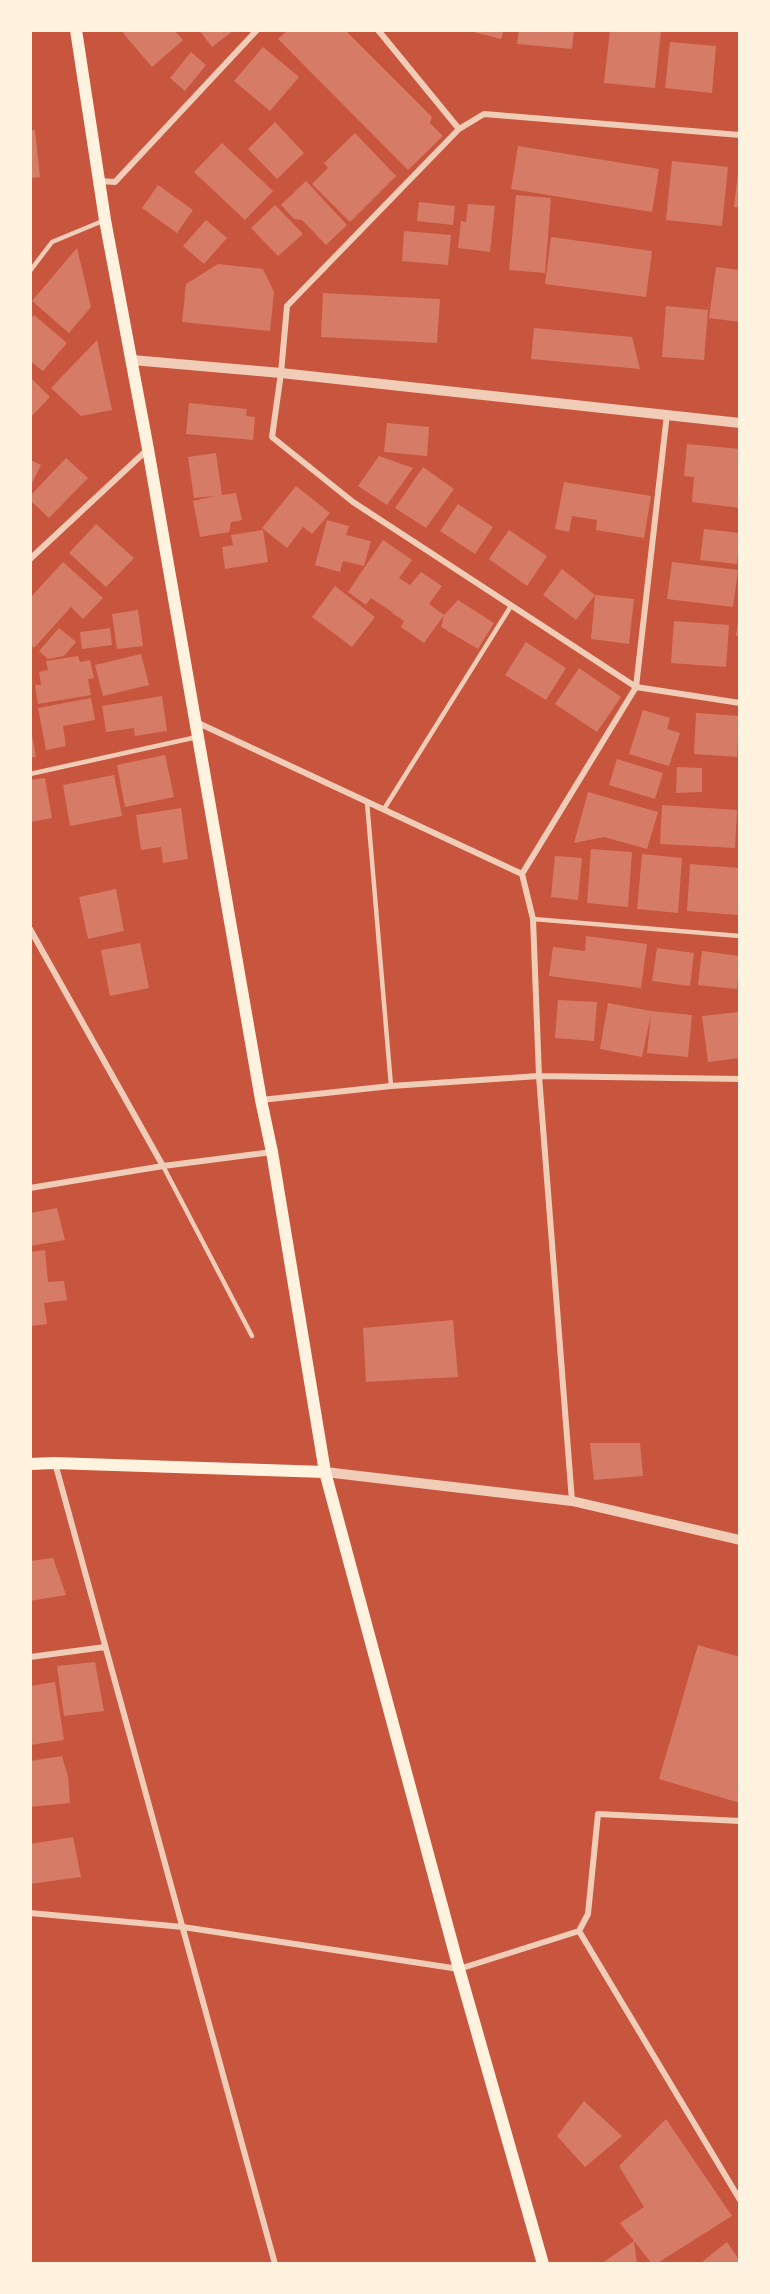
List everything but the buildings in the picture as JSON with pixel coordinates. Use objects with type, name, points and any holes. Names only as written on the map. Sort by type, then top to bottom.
[{"type":"main road","points":[[76,30],[105,220],[148,449],[261,1100],[272,1152],[325,1472],[459,1969],[543,2264]]},
{"type":"main road","points":[[30,1464],[54,1462],[325,1472]]},
{"type":"street","points":[[100,181],[115,182],[257,30]]},
{"type":"street","points":[[378,30],[459,129]]},
{"type":"street","points":[[740,135],[484,114],[459,129],[287,306],[272,437],[352,502],[636,687],[740,703]]},
{"type":"street","points":[[132,360],[281,373],[740,423]]},
{"type":"street","points":[[573,1501],[539,1076],[533,919],[522,874],[636,687],[668,414]]},
{"type":"street","points":[[30,558],[148,449]]},
{"type":"street","points":[[195,722],[522,874]]},
{"type":"street","points":[[30,929],[163,1166]]},
{"type":"street","points":[[261,1100],[391,1086],[539,1076],[740,1079]]},
{"type":"street","points":[[30,1188],[163,1166],[272,1152]]},
{"type":"street","points":[[54,1462],[275,2264]]},
{"type":"street","points":[[325,1472],[573,1501],[740,1540]]},
{"type":"street","points":[[30,1657],[105,1647]]},
{"type":"street","points":[[30,1913],[183,1927],[459,1969],[579,1931],[588,1914],[598,1814],[740,1821]]},
{"type":"street","points":[[579,1931],[740,2200]]},
{"type":"lane","points":[[30,271],[52,242],[105,220]]},
{"type":"lane","points":[[384,809],[511,606]]},
{"type":"lane","points":[[30,774],[198,737]]},
{"type":"lane","points":[[367,800],[391,1086]]},
{"type":"lane","points":[[533,919],[740,936]]},
{"type":"lane","points":[[163,1166],[252,1336]]}]
